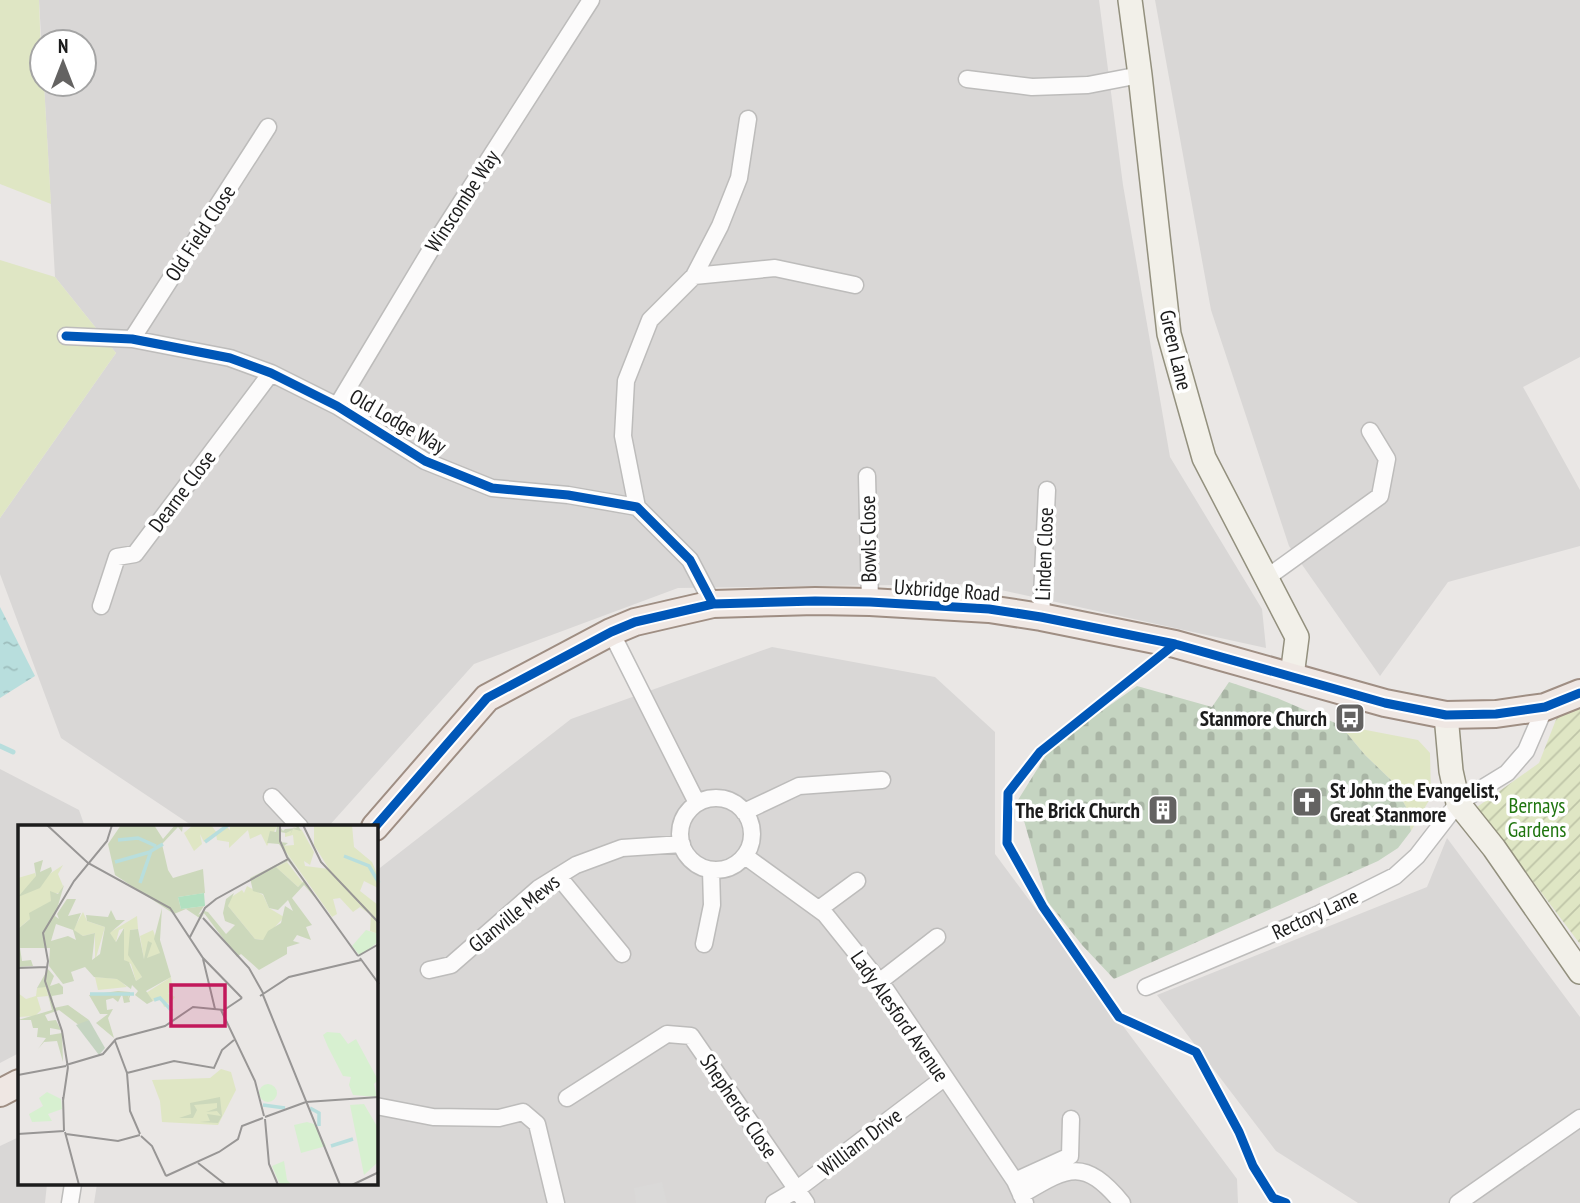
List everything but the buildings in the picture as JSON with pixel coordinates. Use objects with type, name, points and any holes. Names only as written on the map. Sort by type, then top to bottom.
[{"type":"main road","name":"Uxbridge Road","points":[[376,825],[487,698],[635,622],[713,604],[816,601],[989,609],[1175,644],[1385,703],[1446,715],[1496,714],[1545,707],[1580,693]]},
{"type":"street","name":"Winscombe Way","points":[[337,406],[430,251],[591,0]]},
{"type":"street","name":"Green Lane","points":[[1130,0],[1169,334],[1204,458],[1297,637],[1293,677]]},
{"type":"street","points":[[967,79],[1032,87],[1088,85],[1140,75]]},
{"type":"street","points":[[713,604],[690,560],[637,507],[623,436],[626,381],[650,320],[694,276],[720,226],[738,178],[748,119]]},
{"type":"street","name":"Old Field Close","points":[[132,339],[268,127]]},
{"type":"street","points":[[694,276],[775,268],[855,285]]},
{"type":"street","name":"Old Lodge Way","points":[[66,337],[132,339],[230,358],[271,373],[337,406],[425,461],[492,488],[568,495],[637,507]]},
{"type":"street","name":"Dearne Close","points":[[101,606],[117,557],[135,554],[271,373]]},
{"type":"street","points":[[1265,579],[1380,496],[1387,459],[1370,431]]},
{"type":"street","name":"Bowls Close","points":[[867,476],[870,602]]},
{"type":"street","name":"Linden Close","points":[[1041,617],[1047,491]]},
{"type":"street","points":[[611,632],[697,803]]},
{"type":"street","points":[[1458,803],[1507,773],[1526,751],[1545,707]]},
{"type":"street","points":[[1446,715],[1451,771],[1458,803],[1494,848],[1580,972]]},
{"type":"street","points":[[744,812],[799,786],[882,780]]},
{"type":"street","points":[[272,797],[298,825]]},
{"type":"street","points":[[721,798],[733,802],[744,812],[752,831],[751,843],[745,856],[736,864],[724,870],[711,870],[690,859],[680,837],[681,824],[697,803],[721,798]]},
{"type":"street","name":"Rectory Lane","points":[[1146,988],[1319,914],[1395,876],[1417,856],[1458,803]]},
{"type":"street","name":"Glanville Mews","points":[[429,970],[451,965],[539,888],[576,864],[622,848],[682,844]]},
{"type":"street","name":"Lady Alesford Avenue","points":[[745,856],[825,914],[879,982],[1020,1193]]},
{"type":"street","points":[[704,944],[712,905],[711,870]]},
{"type":"street","points":[[558,876],[622,954]]},
{"type":"street","points":[[819,909],[857,881]]},
{"type":"street","points":[[879,982],[937,937]]},
{"type":"street","name":"Shepherds Close","points":[[567,1098],[667,1034],[691,1036],[801,1196]]},
{"type":"street","name":"William Drive","points":[[774,1203],[801,1196],[944,1078]]},
{"type":"street","points":[[379,1102],[433,1117],[499,1118],[523,1112],[537,1124],[556,1203]]},
{"type":"street","points":[[1458,1203],[1580,1118]]},
{"type":"street","points":[[1020,1193],[1070,1156],[1072,1119]]},
{"type":"street","points":[[1020,1193],[1056,1175],[1081,1170],[1113,1192],[1122,1203]]},
{"type":"shaded area","points":[[39,0],[1099,0],[1123,185],[1170,457],[1262,609],[1266,648],[974,584],[678,588],[474,664],[330,825],[191,825],[61,738],[0,574],[0,518],[116,353],[55,277],[45,98],[98,98],[98,28],[41,28]]},
{"type":"shaded area","points":[[1155,0],[1580,0],[1580,357],[1523,387],[1580,490],[1580,546],[1448,582],[1380,676],[1289,546],[1211,310]]},
{"type":"shaded area","points":[[772,647],[935,677],[995,732],[995,854],[1237,1179],[1238,1203],[94,1203],[97,1186],[378,1186],[378,869],[571,719]]},
{"type":"shaded area","points":[[0,769],[79,810],[84,825],[18,825],[18,1054],[0,1063]]},
{"type":"shaded area","points":[[1447,838],[1580,1017],[1580,1203],[1358,1203],[1276,1151],[1157,995],[1427,887]]},
{"type":"shaded area","points":[[18,1137],[18,1186],[47,1186],[45,1203],[0,1203],[0,1146]]},
{"type":"shaded area","points":[[662,1182],[667,1203],[636,1203],[634,1188]]},
{"type":"green space","points":[[0,0],[39,0],[40,28],[28,28],[28,98],[45,98],[51,204],[0,184]]},
{"type":"green space","points":[[0,260],[55,277],[116,353],[0,518]]},
{"type":"green space","points":[[1229,682],[1277,698],[1340,725],[1391,780],[1406,807],[1411,831],[1398,848],[1378,861],[1114,979],[1082,945],[1047,901],[1018,800],[1051,747],[1137,686],[1212,707]]},
{"type":"green space","name":"Bernays Gardens","points":[[1580,706],[1580,944],[1477,807],[1539,763],[1559,712]]},
{"type":"green space","points":[[1340,725],[1418,740],[1430,753],[1431,797],[1411,831],[1406,807],[1391,780]]},
{"type":"water","points":[[0,607],[35,676],[0,698]]},
{"type":"waterway","points":[[0,746],[13,752]]},
{"type":"cycle path","points":[[66,336],[132,339],[230,358],[271,373],[337,406],[425,461],[492,488],[568,495],[637,507],[690,560],[713,604]]},
{"type":"cycle path","points":[[377,825],[487,698],[635,622],[713,604],[815,601],[989,609],[1175,644],[1385,703],[1446,715],[1496,714],[1545,707],[1580,693]]},
{"type":"cycle path","points":[[1175,644],[1040,752],[1008,793],[1007,843],[1043,907],[1119,1017],[1196,1052],[1239,1132],[1253,1166],[1273,1198],[1286,1203]]},
{"type":"place","name":"Stanmore Church","points":[[1350,718]]},
{"type":"place","name":"St John the Evangelist, Great Stanmore","points":[[1307,802]]},
{"type":"place","name":"The Brick Church","points":[[1163,810]]}]
